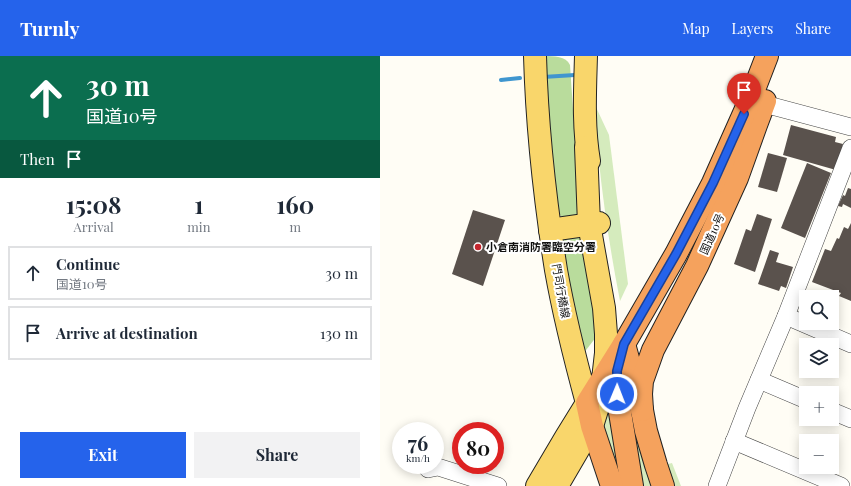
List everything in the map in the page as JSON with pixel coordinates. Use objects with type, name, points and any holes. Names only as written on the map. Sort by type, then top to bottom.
[{"type":"highway","name":"国道10号","points":[[642,410],[642,381],[653,350],[697,266],[737,178],[756,124],[757,102],[767,56]]},
{"type":"highway","name":"国道10号","points":[[614,370],[782,56]]},
{"type":"highway","points":[[614,370],[639,342],[680,274],[756,124]]},
{"type":"highway","points":[[614,370],[630,398],[642,410]]},
{"type":"highway","points":[[614,370],[642,410],[646,431],[663,486]]},
{"type":"highway","points":[[614,370],[632,486]]},
{"type":"highway","points":[[592,426],[612,486]]},
{"type":"main road","name":"門司行橋線","points":[[535,56],[540,143],[550,230],[566,323],[579,374],[614,370]]},
{"type":"main road","points":[[586,56],[586,147],[604,308],[606,353],[614,370]]},
{"type":"main road","points":[[550,230],[594,223]]},
{"type":"main road","points":[[557,486],[592,426],[614,370],[594,223]]},
{"type":"main road","points":[[537,486],[566,437],[614,370]]},
{"type":"street","points":[[757,102],[851,127]]},
{"type":"street","points":[[716,486],[786,316],[851,148]]},
{"type":"street","points":[[786,316],[851,344]]},
{"type":"street","points":[[759,380],[799,397]]},
{"type":"street","points":[[839,414],[851,419]]},
{"type":"street","points":[[734,441],[841,486]]},
{"type":"street","points":[[468,486],[434,474],[428,469],[438,467],[498,486]]},
{"type":"green space","points":[[544,56],[556,56],[563,58],[570,65],[582,213],[580,215],[562,217],[555,210]]},
{"type":"green space","points":[[595,105],[609,135],[628,284],[620,301],[603,197],[595,119]]},
{"type":"green space","points":[[581,233],[600,332],[583,354],[577,331],[561,240],[564,235]]},
{"type":"green space","points":[[608,409],[624,486],[600,423]]},
{"type":"green space","points":[[631,411],[634,415],[654,486],[640,486]]},
{"type":"green space","points":[[672,463],[681,486],[671,486],[664,465]]},
{"type":"building","points":[[791,125],[836,137],[835,142],[843,144],[836,170],[783,155]]},
{"type":"building","points":[[768,153],[787,158],[777,192],[758,187]]},
{"type":"building","points":[[807,163],[831,173],[805,238],[781,228]]},
{"type":"building","points":[[848,188],[851,189],[851,208],[843,204],[842,207],[838,206],[843,195],[845,196]]},
{"type":"building","name":"小倉南消防署臨空分署","points":[[473,210],[505,220],[483,286],[452,274]]},
{"type":"building","points":[[757,214],[772,219],[755,272],[734,264],[746,229],[751,231]]},
{"type":"building","points":[[851,223],[851,301],[839,296],[841,293],[839,292],[839,290],[833,290],[812,282],[825,249],[831,251],[837,238],[839,239],[844,227],[848,229]]},
{"type":"building","points":[[770,250],[779,253],[776,262],[793,267],[786,288],[781,286],[779,291],[758,284]]},
{"type":"waterway","points":[[543,77],[575,75]]},
{"type":"waterway","points":[[501,80],[520,78]]},
{"type":"place","name":"小倉南消防署臨空分署","points":[[478,247]]},
{"type":"route","points":[[617,394],[617,371],[624,344],[676,254],[713,183],[744,114]]}]
